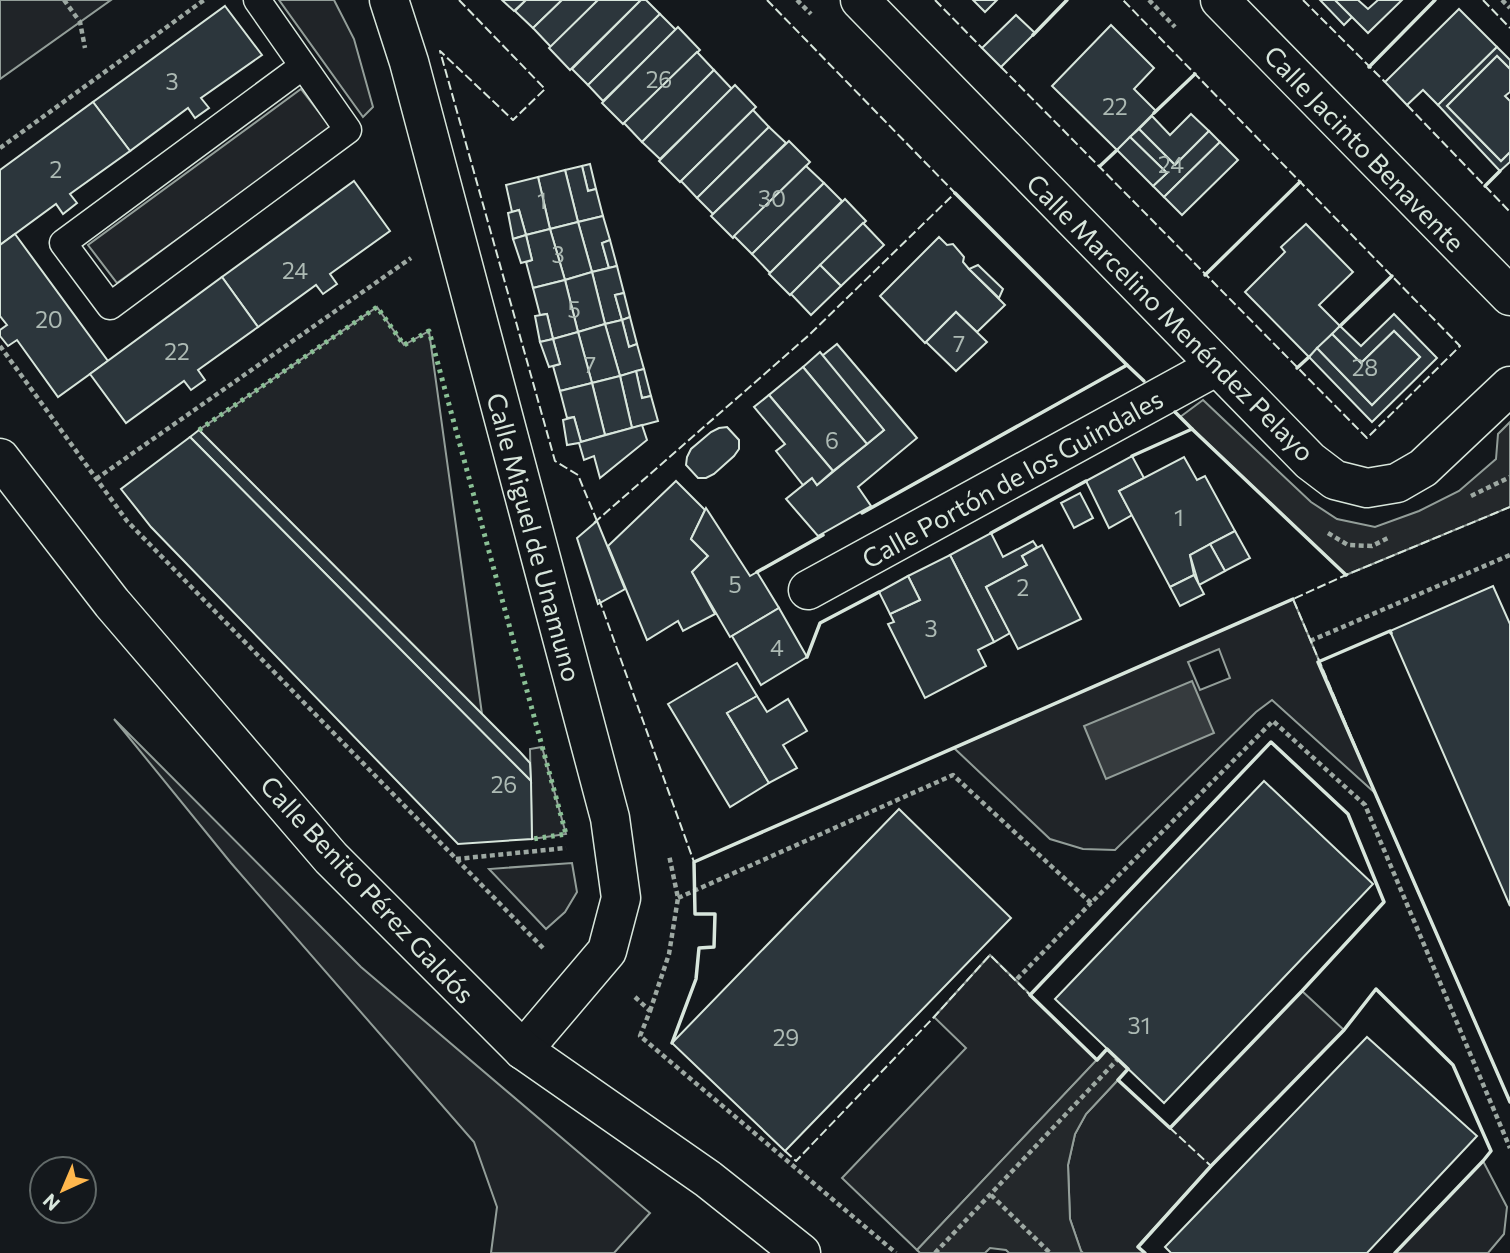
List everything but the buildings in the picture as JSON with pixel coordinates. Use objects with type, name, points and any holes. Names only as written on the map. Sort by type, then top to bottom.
[{"type":"street","name":"Calle Miguel de Unamuno","points":[[388,0],[409,62],[610,818],[621,898],[607,950],[523,1050]]},
{"type":"street","name":"Calle Marcelino Menéndez Pelayo","points":[[860,0],[1310,461],[1335,480],[1367,488],[1397,483],[1423,468],[1510,386]]},
{"type":"street","name":"Calle Jacinto Benavente","points":[[1220,0],[1510,296]]},
{"type":"street","name":"Calle Portón de los Guindales","points":[[808,590],[1217,366]]},
{"type":"street","name":"Calle Benito Pérez Galdós","points":[[0,458],[112,603],[331,858],[523,1050],[709,1179],[801,1253]]},
{"type":"lane","points":[[257,0],[348,130],[110,306],[62,243],[303,66]]},
{"type":"path","points":[[64,0],[80,22],[85,48]]},
{"type":"path","points":[[0,148],[204,0]]},
{"type":"path","points":[[1502,0],[1510,8]]},
{"type":"path","points":[[96,479],[414,256]]},
{"type":"path","points":[[0,346],[127,521],[546,950]]},
{"type":"path","points":[[1310,641],[1510,555]]},
{"type":"path","points":[[1017,979],[1273,721],[1365,805],[1510,1148]]},
{"type":"path","points":[[678,898],[953,775],[1091,904]]},
{"type":"path","points":[[456,859],[574,847]]},
{"type":"path","points":[[672,864],[678,898],[669,954],[640,1036],[896,1253]]},
{"type":"path","points":[[631,994],[650,1011]]},
{"type":"path","points":[[935,1253],[1117,1060]]},
{"type":"path","points":[[991,1195],[1050,1253]]},
{"type":"shaded area","points":[[0,0],[111,0],[0,79]]},
{"type":"shaded area","points":[[279,0],[334,0],[354,39],[373,107],[363,117]]},
{"type":"shaded area","points":[[301,89],[331,128],[117,283],[88,245]]},
{"type":"shaded area","points":[[377,307],[404,345],[429,331],[482,714],[199,430]]},
{"type":"shaded area","points":[[1203,400],[1311,502],[1337,519],[1375,527],[1419,511],[1459,491],[1496,459],[1498,434],[1510,422],[1510,507],[1346,575],[1180,417]]},
{"type":"shaded area","points":[[1293,599],[1375,793],[1272,700],[1256,712],[1115,850],[1083,849],[1050,839],[954,748]],"holes":[[[1219,649],[1230,678],[1200,690],[1188,662]]]},
{"type":"shaded area","points":[[1192,681],[1214,733],[1106,779],[1084,726]]},
{"type":"shaded area","points":[[114,719],[361,967],[650,1213],[614,1253],[491,1253],[497,1207],[474,1142],[231,863]]},
{"type":"shaded area","points":[[542,747],[566,834],[532,839],[530,749]]},
{"type":"shaded area","points":[[572,863],[577,892],[565,912],[546,929],[489,869]]},
{"type":"shaded area","points":[[990,955],[1097,1060],[917,1250],[842,1178],[966,1048],[934,1017]]},
{"type":"shaded area","points":[[1302,991],[1344,1030],[1211,1166],[1138,1246],[1145,1253],[1083,1253],[1070,1219],[1068,1165],[1075,1134],[1086,1114],[1118,1080],[1170,1128]]},
{"type":"shaded area","points":[[1107,1049],[1128,1069],[1086,1114],[1075,1134],[1068,1165],[1070,1219],[1083,1253],[1009,1253],[1006,1250],[990,1248],[985,1253],[920,1253],[917,1250]]},
{"type":"shaded area","points":[[1483,1161],[1507,1207],[1504,1234],[1488,1253],[1395,1253]]},
{"type":"hedge","points":[[199,430],[377,307],[404,345],[429,331],[566,834],[532,839]]},
{"type":"fence","points":[[459,0],[545,89],[513,120],[440,51],[555,461],[578,475],[597,521]]},
{"type":"fence","points":[[594,523],[808,336],[955,193],[767,0]]},
{"type":"fence","points":[[935,0],[982,48]]},
{"type":"fence","points":[[1001,67],[1367,438],[1460,346],[1123,0]]},
{"type":"fence","points":[[1303,0],[1385,82]]},
{"type":"fence","points":[[1483,0],[1510,28]]},
{"type":"fence","points":[[1407,105],[1510,212]]},
{"type":"fence","points":[[1510,507],[1293,599],[1510,1102]]},
{"type":"fence","points":[[599,599],[694,862]]},
{"type":"fence","points":[[785,1151],[796,1161],[990,955],[1030,995]]},
{"type":"fence","points":[[1170,1128],[1211,1166]]},
{"type":"wall","points":[[1033,35],[1067,0]]},
{"type":"wall","points":[[1369,67],[1435,0]]},
{"type":"wall","points":[[1154,113],[1195,74]]},
{"type":"wall","points":[[1100,166],[1117,150]]},
{"type":"wall","points":[[1485,186],[1500,171]]},
{"type":"wall","points":[[1205,275],[1300,182]]},
{"type":"wall","points":[[862,513],[1127,365],[955,193]]},
{"type":"wall","points":[[1340,326],[1392,276]]},
{"type":"wall","points":[[1297,368],[1309,357]]},
{"type":"wall","points":[[1127,365],[1144,381]]},
{"type":"wall","points":[[1175,412],[1192,429]]},
{"type":"wall","points":[[1132,456],[1192,429],[1346,575]]},
{"type":"wall","points":[[991,533],[1086,481]]},
{"type":"wall","points":[[757,572],[823,535]]},
{"type":"wall","points":[[807,657],[820,623],[879,592]]},
{"type":"wall","points":[[672,1043],[696,979],[699,948],[714,947],[715,914],[695,914],[694,862],[1293,599]]},
{"type":"wall","points":[[1391,633],[1390,631],[1318,662],[1510,1102]]},
{"type":"wall","points":[[1271,742],[1348,814],[1384,902],[1170,1128],[1118,1080],[1128,1069],[1107,1049],[1097,1060],[1030,995],[1271,742]]},
{"type":"wall","points":[[1145,1253],[1138,1247],[1211,1166],[1344,1030],[1376,989],[1453,1065],[1491,1151],[1395,1253]]}]
